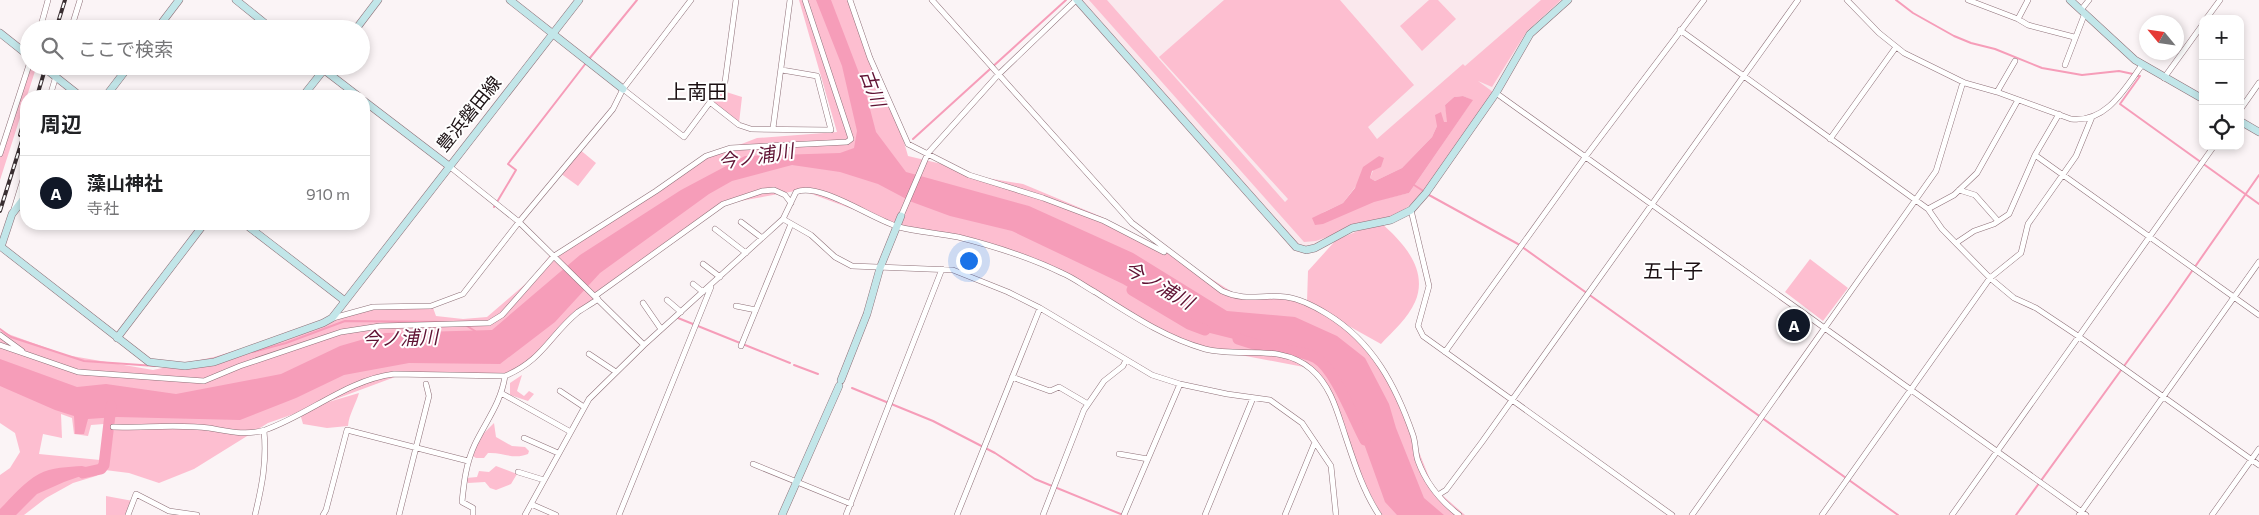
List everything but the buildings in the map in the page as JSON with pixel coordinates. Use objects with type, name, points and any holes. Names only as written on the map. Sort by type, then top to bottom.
[{"type":"street","points":[[42,20],[48,0]]},
{"type":"street","points":[[74,20],[80,0]]},
{"type":"street","points":[[164,20],[179,0]]},
{"type":"street","points":[[236,0],[261,20]]},
{"type":"street","points":[[363,20],[378,0]]},
{"type":"street","points":[[510,0],[684,137],[726,82],[736,0]]},
{"type":"street","name":"豊浜磐田線","points":[[370,106],[449,166],[579,0]]},
{"type":"street","points":[[20,189],[0,248],[149,362],[185,366],[214,362],[332,318],[373,307],[431,306],[463,294],[519,222],[613,109],[623,89],[691,0]]},
{"type":"street","points":[[773,128],[790,0]]},
{"type":"street","points":[[0,345],[78,372],[204,381],[240,366],[341,332],[380,326],[489,323],[502,315],[554,256],[656,191],[706,156],[730,148],[846,142],[851,139],[805,0]]},
{"type":"street","points":[[850,0],[870,58],[906,141],[946,165],[969,175],[1043,198],[1104,221],[1176,258]]},
{"type":"street","points":[[932,0],[1132,224],[1222,291],[1234,296],[1251,298],[1284,296],[1302,300],[1329,315],[1362,342],[1381,365],[1394,386],[1414,437],[1418,462],[1438,496],[1459,515]]},
{"type":"street","points":[[783,515],[795,482],[840,383],[867,314],[880,268],[928,153],[998,75],[1076,0],[1296,247],[1306,250],[1315,248],[1352,228],[1392,220],[1411,210],[1420,201],[1496,93],[1530,34],[1568,0]]},
{"type":"street","points":[[1445,352],[1586,156],[1704,0]]},
{"type":"street","points":[[1438,496],[1446,490],[1798,0]]},
{"type":"street","points":[[1847,0],[1896,48],[1963,82],[2080,120],[2092,117],[2110,106],[2120,97],[2142,65]]},
{"type":"street","points":[[1968,0],[2018,19],[2028,26],[2074,37]]},
{"type":"street","points":[[2018,19],[2028,0]]},
{"type":"street","points":[[2070,0],[2142,65],[2199,97]]},
{"type":"street","points":[[2065,65],[2089,0]]},
{"type":"street","points":[[2209,15],[2220,0]]},
{"type":"street","points":[[1680,30],[1928,209],[1942,229],[1990,278],[2014,298],[2036,308],[2078,336],[2259,465]]},
{"type":"street","points":[[2164,78],[2199,30]]},
{"type":"street","points":[[0,33],[20,49]]},
{"type":"street","points":[[1830,139],[1896,48]]},
{"type":"street","points":[[1997,92],[2015,61]]},
{"type":"street","points":[[711,103],[739,125],[751,129],[831,130],[817,76],[782,70]]},
{"type":"street","points":[[21,90],[26,75]]},
{"type":"street","points":[[53,75],[72,90]]},
{"type":"street","points":[[111,90],[122,75]]},
{"type":"street","points":[[307,90],[317,75]]},
{"type":"street","points":[[333,75],[351,90]]},
{"type":"street","points":[[52,90],[56,77]]},
{"type":"street","points":[[1692,515],[1936,171],[1963,82]]},
{"type":"street","points":[[2244,105],[2259,83]]},
{"type":"street","points":[[0,154],[20,93]]},
{"type":"street","points":[[1496,93],[1998,450],[2082,514],[2162,397],[2259,262]]},
{"type":"street","points":[[1928,209],[1959,190],[1977,173],[2018,100]]},
{"type":"street","points":[[1956,243],[1974,231],[1998,222],[2008,214],[2035,155],[2059,114]]},
{"type":"street","points":[[1822,515],[1990,278],[2021,253],[2028,224],[2076,156],[2092,117]]},
{"type":"street","points":[[2244,123],[2259,132]]},
{"type":"street","points":[[1952,515],[2211,150]]},
{"type":"street","points":[[2035,155],[2259,315]]},
{"type":"street","points":[[332,318],[449,166],[519,222],[644,345]]},
{"type":"street","points":[[113,427],[208,428],[235,433],[264,431],[358,383],[376,376],[394,374],[505,376],[521,369],[536,358],[595,296],[723,204],[755,193],[774,190],[785,195],[791,203]]},
{"type":"street","points":[[525,515],[569,431],[589,399],[644,345],[782,219],[796,192],[801,190],[832,197],[898,226],[962,238],[1007,250],[1034,260],[1065,274],[1147,324],[1180,341],[1218,352],[1273,353],[1298,360],[1321,378],[1334,399],[1358,473],[1379,515]]},
{"type":"street","points":[[1959,190],[1975,195],[1998,222]]},
{"type":"street","points":[[12,214],[20,204]]},
{"type":"street","points":[[1411,210],[1429,286],[1418,326],[1422,336],[1672,515]]},
{"type":"street","points":[[782,219],[811,235],[835,257],[852,266],[953,270],[1008,292],[1040,308],[1152,375],[1180,384],[1270,400],[1294,415],[1302,423],[1331,466],[1336,515]]},
{"type":"street","points":[[742,222],[762,238]]},
{"type":"street","points":[[742,344],[791,224]]},
{"type":"street","points":[[715,229],[746,253]]},
{"type":"street","points":[[117,338],[199,230]]},
{"type":"street","points":[[253,230],[345,301]]},
{"type":"street","points":[[703,264],[720,277]]},
{"type":"street","points":[[846,515],[942,269]]},
{"type":"street","points":[[692,284],[703,292]]},
{"type":"street","points":[[619,515],[712,284]]},
{"type":"street","points":[[668,300],[681,312]]},
{"type":"street","points":[[643,303],[662,329]]},
{"type":"street","points":[[736,306],[756,310]]},
{"type":"street","points":[[957,515],[1040,308]]},
{"type":"street","points":[[0,334],[26,354]]},
{"type":"street","points":[[589,354],[616,372]]},
{"type":"street","points":[[1043,515],[1088,404],[1104,381],[1123,366],[1126,360]]},
{"type":"street","points":[[473,515],[473,508],[462,502],[464,474],[474,445],[494,412],[505,376]]},
{"type":"street","points":[[1012,377],[1050,391],[1059,387],[1088,404]]},
{"type":"street","points":[[399,515],[429,396],[426,384]]},
{"type":"street","points":[[1124,514],[1180,384]]},
{"type":"street","points":[[560,391],[584,407]]},
{"type":"street","points":[[501,393],[569,431]]},
{"type":"street","points":[[1205,515],[1253,398]]},
{"type":"street","points":[[323,515],[326,510],[347,430],[468,461]]},
{"type":"street","points":[[255,515],[264,476],[266,453],[264,431]]},
{"type":"street","points":[[524,438],[558,453]]},
{"type":"street","points":[[1285,515],[1315,442]]},
{"type":"street","points":[[2212,515],[2259,449]]},
{"type":"street","points":[[1119,454],[1148,459]]},
{"type":"street","points":[[752,464],[850,504]]},
{"type":"street","points":[[518,472],[544,480]]},
{"type":"street","points":[[128,515],[136,494],[169,511],[197,515]]},
{"type":"street","points":[[531,504],[556,515]]},
{"type":"shaded area","points":[[799,0],[849,0],[908,156],[946,165],[969,175],[1023,184],[1102,217],[1183,261],[1237,295],[1291,298],[1307,302],[1308,271],[1336,240],[1377,223],[1354,227],[1316,241],[1304,242],[1089,0],[1107,0],[1285,202],[1288,199],[1159,57],[1224,0],[1340,0],[1414,85],[1368,127],[1377,139],[1463,64],[1465,66],[1541,0],[1561,0],[1527,31],[1492,87],[1478,81],[1493,92],[1458,146],[1428,186],[1412,203],[1396,216],[1381,223],[1398,239],[1412,258],[1419,279],[1415,302],[1400,324],[1381,344],[1329,315],[1363,342],[1391,382],[1433,487],[1465,515],[1382,515],[1358,473],[1333,399],[1309,368],[1198,347],[1152,326],[1041,263],[968,240],[898,226],[801,190],[723,204],[611,285],[576,315],[547,349],[505,376],[403,374],[325,403],[359,393],[348,426],[327,428],[303,424],[301,417],[311,408],[268,423],[194,469],[159,483],[129,473],[105,470],[96,476],[73,483],[46,498],[24,515],[0,515],[0,475],[10,468],[20,452],[15,433],[0,423],[0,331],[66,355],[153,370],[214,357],[334,321],[362,310],[432,305],[436,316],[463,319],[487,317],[530,280],[552,253],[554,256],[703,159],[757,138],[837,132]],"holes":[[[1463,96],[1472,100],[1470,104],[1409,193],[1322,213],[1343,203],[1379,156],[1370,178],[1375,181],[1402,168],[1432,137],[1437,126],[1448,122],[1445,105],[1454,97]],[[61,414],[72,418],[74,434],[88,436],[91,425],[104,424],[100,460],[39,454],[43,434],[62,438]]]},
{"type":"shaded area","points":[[1077,0],[1566,0],[1530,34],[1496,93],[1411,210],[1306,250],[1296,247]]},
{"type":"shaded area","points":[[1429,0],[1438,0],[1456,19],[1422,51],[1400,26]]},
{"type":"shaded area","points":[[26,75],[34,75],[29,90],[21,90]]},
{"type":"shaded area","points":[[720,90],[742,97],[739,123],[712,101]]},
{"type":"shaded area","points":[[20,93],[20,118],[0,180],[0,154]]},
{"type":"shaded area","points":[[579,149],[596,163],[578,186],[560,173]]},
{"type":"shaded area","points":[[1810,259],[1848,288],[1823,321],[1785,292]]},
{"type":"shaded area","points":[[522,375],[517,391],[524,396],[529,391],[534,394],[528,401],[510,395],[510,383]]},
{"type":"shaded area","points":[[494,423],[496,437],[512,446],[525,447],[529,451],[528,454],[513,456],[488,453],[484,458],[476,458],[471,455],[477,440]]},
{"type":"shaded area","points":[[496,466],[517,474],[511,484],[496,490],[490,488],[485,482],[468,483],[466,478],[477,477],[479,471],[489,472]]},
{"type":"shaded area","points":[[106,496],[133,501],[128,515],[106,515]]},
{"type":"water","points":[[816,0],[831,0],[864,86],[876,132],[906,172],[1029,206],[1133,253],[1227,311],[1295,317],[1337,336],[1365,358],[1389,404],[1396,428],[1424,498],[1444,515],[1397,515],[1385,502],[1358,427],[1332,378],[1317,359],[1303,353],[1274,349],[1202,331],[1123,284],[1012,231],[950,216],[912,202],[878,184],[840,172],[792,165],[732,181],[709,194],[600,273],[555,322],[500,364],[409,363],[344,375],[296,398],[240,420],[117,417],[88,419],[84,434],[75,434],[74,416],[55,410],[0,386],[0,359],[77,387],[106,384],[176,394],[281,374],[340,346],[385,333],[492,330],[580,255],[681,190],[745,156],[840,153],[854,148],[857,131],[842,66]]},
{"type":"water","points":[[1463,96],[1473,100],[1409,193],[1374,202],[1323,224],[1315,225],[1312,218],[1343,203],[1355,188],[1363,167],[1379,156],[1384,158],[1381,167],[1372,171],[1370,178],[1375,181],[1402,168],[1432,137],[1437,126],[1435,115],[1441,112],[1444,122],[1447,122],[1445,105],[1454,97]]},
{"type":"water","points":[[82,466],[98,470],[37,494],[16,515],[0,515],[0,509],[23,485],[39,474],[54,469]]},
{"type":"waterway","points":[[589,59],[637,0]]},
{"type":"waterway","points":[[913,139],[1066,0]]},
{"type":"waterway","points":[[1896,0],[1913,13],[1954,36],[1971,43],[1995,49],[2042,68],[2082,75],[2119,71],[2133,74]]},
{"type":"waterway","points":[[494,207],[516,170],[508,164],[586,63]]},
{"type":"waterway","points":[[2137,76],[2140,76],[2120,104],[2259,204]]},
{"type":"waterway","points":[[2016,515],[2169,304],[2259,175]]},
{"type":"waterway","points":[[1414,185],[1425,192]]},
{"type":"waterway","points":[[1429,195],[1518,244],[1898,515]]},
{"type":"waterway","name":"今ノ浦川","points":[[1132,290],[1189,324],[1205,330]]},
{"type":"waterway","points":[[678,318],[790,363]]},
{"type":"waterway","points":[[253,352],[286,343],[345,321],[448,322]]},
{"type":"waterway","points":[[467,326],[475,331]]},
{"type":"waterway","points":[[0,329],[11,337],[84,361],[155,366]]},
{"type":"waterway","name":"今ノ浦川","points":[[1238,339],[1316,358],[1323,364],[1337,384],[1365,440]]},
{"type":"waterway","points":[[794,365],[818,374]]},
{"type":"waterway","points":[[852,388],[933,421],[995,453],[1035,479],[1123,515]]},
{"type":"waterway","points":[[83,473],[101,469],[104,465],[111,406]]},
{"type":"railway","points":[[59,20],[65,0]]},
{"type":"railway","points":[[39,90],[43,75]]},
{"type":"railway","points":[[0,211],[20,147]]},
{"type":"place","name":"藻山神社","points":[[1794,325]]},
{"type":"district","name":"上南田","points":[[697,92]]},
{"type":"district","name":"五十子","points":[[1673,271]]},
{"type":"water label","name":"古川","points":[[873,88]]}]
